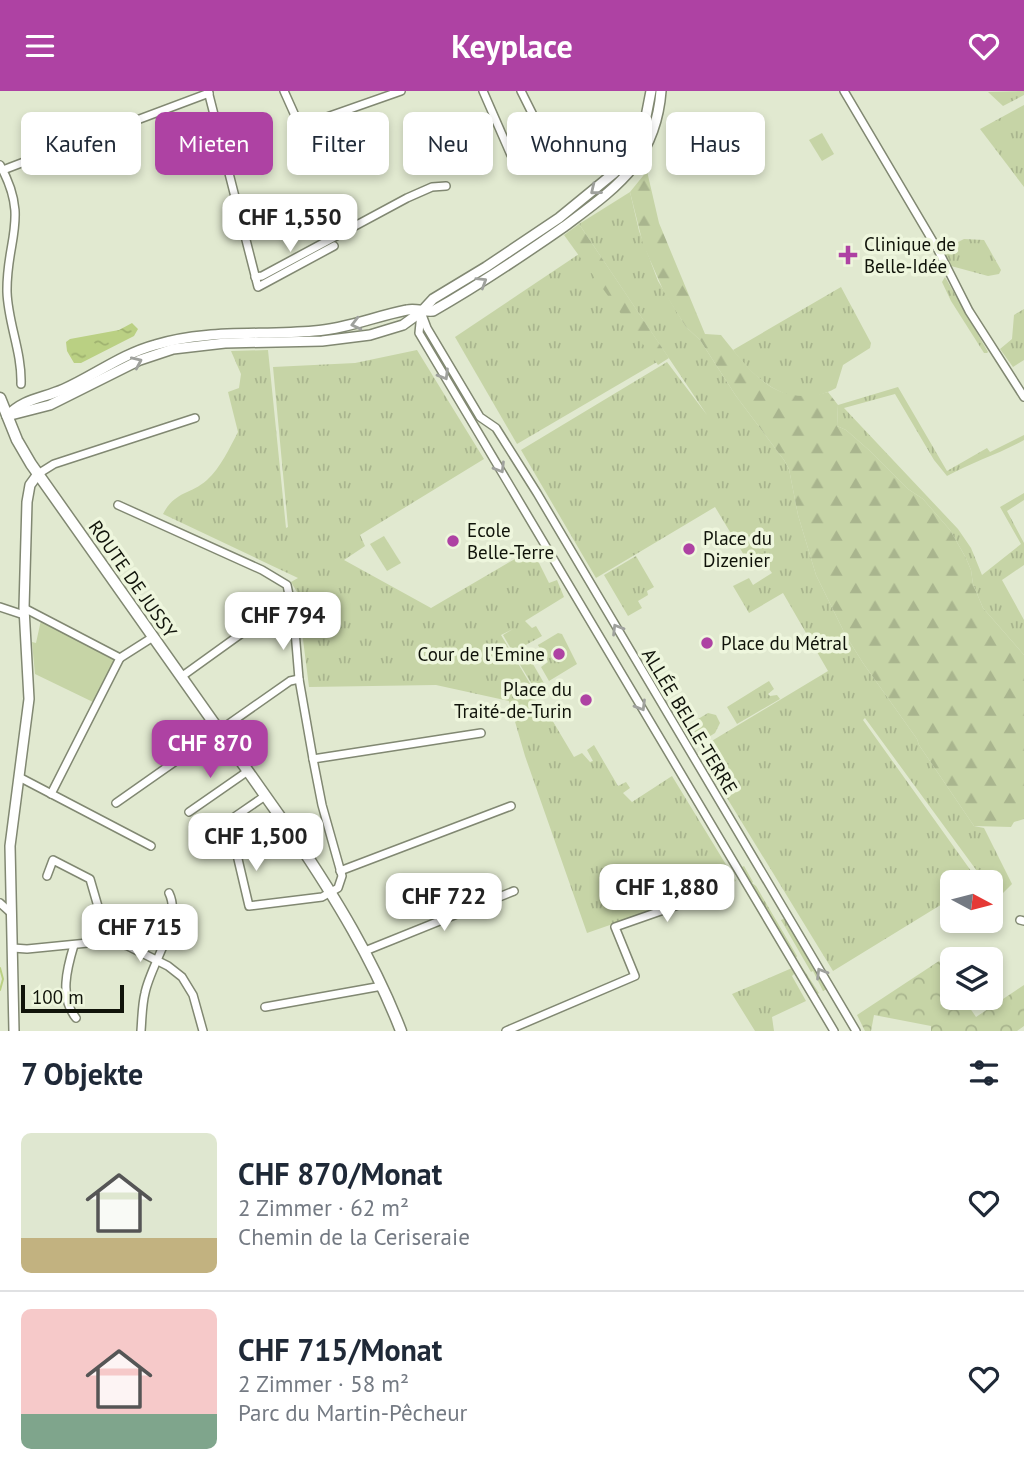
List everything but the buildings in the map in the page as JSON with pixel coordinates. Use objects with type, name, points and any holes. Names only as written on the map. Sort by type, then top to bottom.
[{"type":"main road","name":"ROUTE DE JUSSY","points":[[0,398],[3,419],[38,474],[331,893],[365,951],[401,1031]]},
{"type":"street","points":[[284,91],[296,120],[307,124],[401,91]]},
{"type":"street","points":[[483,91],[507,146]]},
{"type":"street","points":[[521,91],[532,112]]},
{"type":"street","points":[[3,419],[50,405],[139,360],[173,349],[215,344],[322,341],[350,338],[396,327],[421,312],[433,299],[504,256],[559,218],[614,173],[628,157],[644,127],[651,91]]},
{"type":"street","points":[[421,312],[433,311],[508,266],[618,183],[645,149],[657,116],[661,91]]},
{"type":"street","points":[[844,91],[938,250],[969,311],[1024,397]]},
{"type":"street","points":[[141,118],[209,92],[258,287],[334,246]]},
{"type":"street","points":[[21,161],[1,168],[12,187],[16,203],[7,293],[21,365],[21,384]]},
{"type":"street","points":[[255,277],[262,276],[407,198],[432,187],[446,186]]},
{"type":"street","name":"ALLÉE BELLE-TERRE","points":[[421,312],[419,333],[834,1031]]},
{"type":"street","name":"ALLÉE BELLE-TERRE","points":[[421,312],[427,328],[480,417],[496,428],[856,1031]]},
{"type":"street","points":[[15,1031],[10,846],[29,699],[24,611],[26,502],[30,485],[38,474],[54,464],[195,418]]},
{"type":"street","points":[[118,505],[287,585],[313,759],[340,871],[341,883],[331,893],[318,898],[249,906],[230,825],[233,818],[265,796]]},
{"type":"street","points":[[0,607],[24,611],[120,658]]},
{"type":"street","points":[[181,677],[256,623]]},
{"type":"street","points":[[51,795],[120,658],[153,637]]},
{"type":"street","points":[[116,803],[292,679],[299,679]]},
{"type":"street","points":[[313,759],[481,733]]},
{"type":"street","points":[[189,811],[248,771]]},
{"type":"street","points":[[19,777],[151,846]]},
{"type":"street","points":[[340,871],[511,806]]},
{"type":"street","points":[[47,876],[53,860],[90,879],[108,941]]},
{"type":"street","points":[[365,951],[514,891]]},
{"type":"street","points":[[141,1031],[145,991],[171,923],[173,902],[169,893]]},
{"type":"street","points":[[506,1031],[635,976],[615,927],[712,896]]},
{"type":"street","points":[[0,903],[11,913]]},
{"type":"street","points":[[13,948],[108,941],[128,946],[174,969],[186,982],[196,1003],[203,1031]]},
{"type":"street","points":[[74,945],[66,986],[69,1008],[76,1018]]},
{"type":"street","points":[[265,1007],[382,986]]},
{"type":"green space","points":[[1024,91],[1024,95],[1003,106],[988,92]]},
{"type":"green space","points":[[1024,105],[1024,187],[980,129]]},
{"type":"green space","points":[[822,133],[834,154],[822,161],[809,140]]},
{"type":"green space","points":[[644,175],[648,175],[659,223],[705,334],[721,335],[754,374],[779,391],[809,396],[828,392],[838,405],[837,426],[846,430],[908,489],[923,499],[950,530],[966,558],[983,608],[1024,655],[1024,819],[1014,822],[1011,827],[974,826],[846,636],[816,575],[798,515],[789,469],[736,396],[700,340],[686,327],[664,292],[643,244],[630,192]]},
{"type":"green space","points":[[630,192],[639,231],[658,281],[686,327],[700,340],[736,396],[789,469],[798,515],[816,575],[846,636],[974,826],[984,828],[1012,884],[1003,893],[1003,870],[976,870],[865,718],[863,720],[970,870],[940,870],[940,905],[833,971],[718,783],[722,780],[705,745],[828,671],[783,593],[749,613],[733,586],[749,578],[753,585],[772,573],[765,563],[753,570],[715,507],[596,578],[521,450],[667,362],[707,415],[579,224]]},
{"type":"green space","points":[[579,224],[669,358],[658,365],[564,235]]},
{"type":"green space","points":[[964,239],[984,240],[1001,270],[999,274],[988,276],[951,266],[942,250]]},
{"type":"green space","points":[[579,254],[657,362],[517,444],[455,337]]},
{"type":"green space","points":[[945,277],[987,353],[984,353],[951,301],[942,282]]},
{"type":"green space","points":[[841,287],[871,343],[870,348],[843,365],[836,388],[820,395],[805,397],[778,391],[754,374],[733,350]]},
{"type":"green space","points":[[1024,309],[1024,360],[1013,367],[1000,349],[1012,339],[1014,315]]},
{"type":"green space","points":[[268,350],[286,528],[273,367],[355,363],[417,350],[484,459],[360,535],[365,546],[344,560],[431,608],[532,549],[549,583],[557,580],[564,597],[525,621],[532,628],[536,626],[542,636],[513,652],[503,635],[513,629],[501,635],[538,697],[534,698],[539,704],[542,703],[574,757],[582,753],[590,762],[593,761],[587,750],[594,745],[618,786],[626,782],[630,788],[623,793],[632,802],[672,776],[736,881],[587,933],[525,756],[509,701],[436,685],[309,687],[297,592],[291,582],[298,578],[163,514],[178,497],[201,485],[212,475],[238,432],[228,392],[239,388],[241,374],[231,351]],"holes":[[[638,869],[646,904],[623,907],[610,884],[601,887],[600,884]]]},
{"type":"green space","points":[[898,387],[947,471],[987,448],[990,452],[1024,435],[1024,440],[947,476],[934,460],[895,394],[844,408],[958,529],[971,548],[982,575],[1021,544],[1000,507],[1024,493],[1024,500],[1007,511],[1024,543],[1024,565],[1002,580],[1024,620],[1024,655],[983,608],[966,558],[950,530],[923,499],[908,489],[846,430],[837,426],[838,405]]},
{"type":"green space","points":[[384,536],[401,563],[387,571],[370,544]]},
{"type":"green space","points":[[636,556],[654,587],[638,601],[642,608],[628,616],[604,575]]},
{"type":"green space","points":[[41,620],[117,659],[95,703],[35,674],[32,642],[36,643]]},
{"type":"green space","points":[[558,633],[562,634],[577,664],[549,681],[541,667],[548,662],[538,645]]},
{"type":"green space","points":[[526,652],[548,690],[539,696],[516,658]]},
{"type":"green space","points":[[769,681],[774,689],[768,694],[777,695],[780,699],[737,724],[727,707]]},
{"type":"green space","points":[[708,713],[716,715],[720,723],[715,733],[701,742],[690,724]]},
{"type":"green space","points":[[744,866],[819,993],[815,996],[740,868]]},
{"type":"green space","points":[[635,870],[644,905],[623,907],[607,879]]},
{"type":"green space","points":[[785,918],[827,989],[823,991],[813,971],[811,972],[781,920]]},
{"type":"green space","points":[[939,961],[940,1010],[971,1010],[976,1017],[986,1010],[1003,1010],[1003,999],[1024,985],[1024,1026],[1017,1031],[931,1031],[931,1026],[874,1015],[871,1031],[865,1031],[857,1015]]},
{"type":"green space","points":[[792,968],[795,973],[792,976],[806,1001],[772,1017],[774,1031],[755,1031],[732,994]]},
{"type":"water","points":[[132,323],[138,329],[134,336],[81,363],[74,363],[67,351],[66,342],[70,339],[119,330]]},
{"type":"waterway","points":[[0,968],[3,979],[0,990]]},
{"type":"place","name":"Clinique de Belle-Idée","points":[[848,255]]},
{"type":"place","name":"Ecole Belle-Terre","points":[[453,541]]},
{"type":"place","name":"Place du Dizenier","points":[[689,549]]},
{"type":"place","name":"Place du Métral","points":[[707,643]]},
{"type":"place","name":"Cour de l'Emine","points":[[559,654]]},
{"type":"place","name":"Place du Traité-de-Turin","points":[[586,700]]}]
